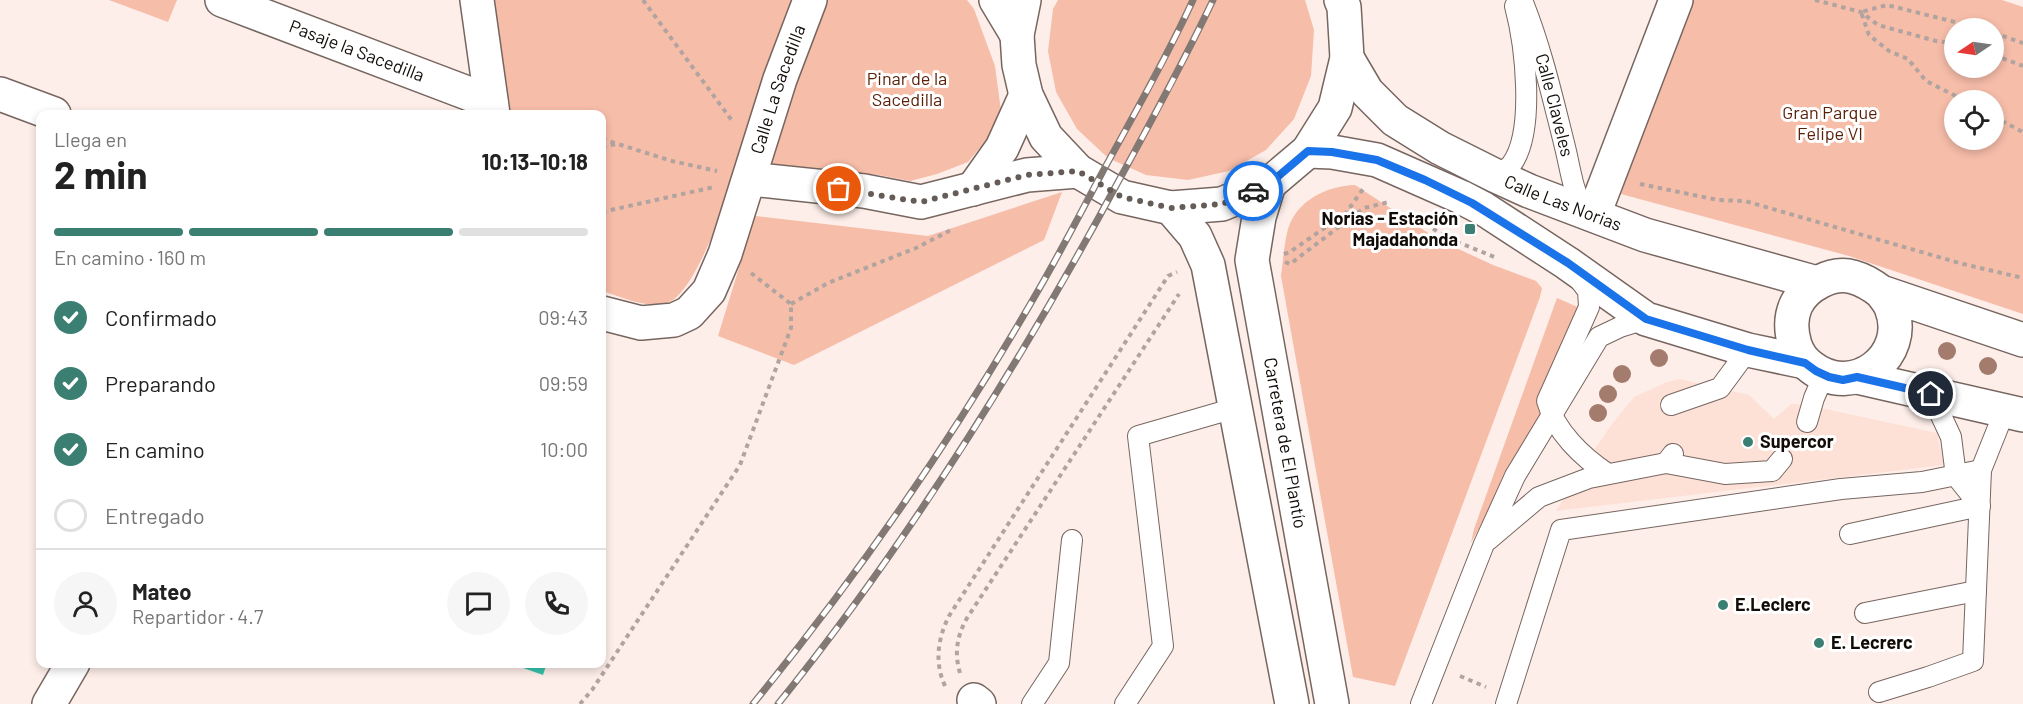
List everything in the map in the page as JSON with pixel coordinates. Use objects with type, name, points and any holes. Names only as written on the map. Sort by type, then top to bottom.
[{"type":"main road","name":"Pasaje la Sacedilla","points":[[222,0],[492,108]]},
{"type":"main road","points":[[477,0],[492,108]]},
{"type":"main road","name":"Calle La Sacedilla","points":[[606,314],[641,323],[674,320],[689,313],[709,291],[725,255],[780,79],[810,0]]},
{"type":"main road","points":[[996,0],[1017,35]]},
{"type":"main road","points":[[1024,0],[1017,35],[1019,65],[1026,94],[1046,136],[1078,171],[1122,197],[1171,208],[1222,204],[1269,184],[1308,151],[1335,108],[1347,58],[1344,7],[1341,0]]},
{"type":"main road","points":[[1589,212],[1608,177],[1676,0]]},
{"type":"main road","name":"Calle Las Norias","points":[[1347,58],[1367,92],[1395,120],[1440,148],[1529,191],[1645,235],[1817,283],[1833,277],[1850,276],[1867,281],[1881,292],[2023,340]]},
{"type":"main road","points":[[0,94],[43,110]]},
{"type":"main road","points":[[973,189],[1002,148],[1026,94]]},
{"type":"main road","name":"Calle Las Norias","points":[[1308,151],[1332,152],[1377,160],[1425,180],[1484,209],[1568,263],[1646,319],[1814,369],[1843,380],[1857,377],[2014,413]]},
{"type":"main road","name":"Calle La Sacedilla","points":[[754,165],[921,202],[1027,175],[1078,171]]},
{"type":"main road","name":"Carretera de El Plantío","points":[[1269,184],[1259,216],[1252,260],[1332,704]]},
{"type":"main road","points":[[1171,208],[1195,236],[1208,266],[1292,704]]},
{"type":"main road","points":[[1814,369],[1797,350],[1792,335],[1792,320],[1796,305],[1805,292],[1817,283]]},
{"type":"main road","points":[[1857,377],[1873,370],[1885,357],[1893,341],[1895,324],[1891,307],[1881,292]]},
{"type":"main road","points":[[49,704],[70,668]]},
{"type":"lane","points":[[1496,176],[1509,167],[1517,154],[1524,128],[1524,64],[1514,0]]},
{"type":"lane","name":"Calle Claveles","points":[[1522,0],[1546,70],[1565,144],[1571,180],[1589,212]]},
{"type":"lane","points":[[1568,263],[1588,291],[1589,307],[1547,401],[1551,415],[1563,434],[1591,462],[1608,474]]},
{"type":"lane","points":[[1421,704],[1484,544],[1515,476],[1599,337],[1620,327],[1646,319]]},
{"type":"lane","points":[[1671,405],[1720,388],[1748,350]]},
{"type":"lane","points":[[1808,422],[1814,398],[1814,369]]},
{"type":"lane","points":[[1931,394],[1951,437],[1956,476],[1980,506]]},
{"type":"lane","points":[[1562,397],[1565,415],[1573,431],[1597,453],[1605,463],[1608,474]]},
{"type":"lane","points":[[1125,704],[1163,646],[1138,436],[1235,408]]},
{"type":"lane","points":[[1879,692],[1973,660],[1981,470],[2014,413]]},
{"type":"lane","points":[[1484,544],[1539,497],[1589,478],[1669,459],[1725,474],[1772,471],[1782,459]]},
{"type":"lane","points":[[1506,704],[1561,530],[1841,489],[1922,482],[1981,470]]},
{"type":"lane","points":[[1851,534],[1980,506]]},
{"type":"lane","points":[[1032,704],[1059,663],[1072,540]]},
{"type":"lane","points":[[1865,613],[1976,591]]},
{"type":"path","points":[[643,0],[724,112],[754,165]]},
{"type":"path","points":[[1815,0],[1861,12],[1878,25],[1944,42]]},
{"type":"path","points":[[1861,12],[1887,5],[1944,19]]},
{"type":"path","points":[[1861,12],[1869,35],[1889,51],[1908,59],[1926,81],[1944,90]]},
{"type":"path","points":[[2004,36],[2023,43]]},
{"type":"path","points":[[2004,59],[2023,66]]},
{"type":"path","points":[[2004,122],[2023,132]]},
{"type":"path","points":[[606,140],[672,161],[754,165]]},
{"type":"path","points":[[606,146],[617,144]]},
{"type":"path","points":[[1281,255],[1290,252],[1346,213],[1369,180],[1377,160]]},
{"type":"path","points":[[606,211],[754,165]]},
{"type":"path","points":[[1608,177],[1718,200],[1745,201],[1963,264],[2023,278]]},
{"type":"path","points":[[1282,260],[1290,264],[1364,208],[1378,203],[1392,202]]},
{"type":"path","points":[[1405,208],[1445,237],[1504,260]]},
{"type":"path","points":[[791,304],[828,283],[916,248],[960,225]]},
{"type":"path","points":[[725,255],[791,304]]},
{"type":"path","points":[[966,698],[939,667],[938,650],[941,632],[949,616],[1168,276],[1185,268],[1208,266]]},
{"type":"path","points":[[966,698],[956,660],[959,633],[973,608],[1183,288]]},
{"type":"path","points":[[580,704],[592,690],[740,465],[791,328],[791,304]]},
{"type":"shaded area","points":[[1680,379],[1749,395],[1774,419],[1791,404],[1807,405],[1937,433],[1944,465],[1556,511],[1583,466],[1634,397],[1667,382]]},
{"type":"shaded area","points":[[523,668],[545,668],[543,675]]},
{"type":"green space","points":[[109,0],[177,0],[168,22]]},
{"type":"green space","name":"Pinar de la Sacedilla","points":[[488,0],[967,0],[974,9],[995,66],[1001,111],[988,138],[968,162],[910,181],[879,175],[742,161],[711,239],[690,280],[669,302],[644,304],[606,292],[606,110],[505,110]]},
{"type":"green space","points":[[1058,0],[1305,0],[1314,30],[1311,76],[1294,119],[1266,150],[1229,171],[1188,180],[1146,175],[1108,158],[1077,129],[1056,92],[1048,51],[1053,9]]},
{"type":"green space","name":"Gran Parque Felipe VI","points":[[1687,0],[2002,0],[2023,7],[2023,314],[1849,256],[1621,194]]},
{"type":"green space","points":[[1355,185],[1439,240],[1493,265],[1536,281],[1542,288],[1395,686],[1353,677],[1281,276],[1288,229],[1298,210],[1314,196],[1334,188]]},
{"type":"green space","points":[[1062,192],[1044,240],[794,365],[718,336],[755,216],[928,236]]},
{"type":"green space","points":[[1557,298],[1582,309],[1539,408],[1540,415],[1471,543],[1474,529]]},
{"type":"railway","points":[[753,704],[868,554],[974,397],[1055,260],[1161,66],[1193,0]]},
{"type":"railway","points":[[778,704],[866,588],[949,468],[988,406],[1099,217],[1172,82],[1213,0]]},
{"type":"way so far","points":[[839,189],[864,191],[921,202],[1027,175],[1078,171],[1122,197],[1171,208],[1222,204],[1253,191]]},
{"type":"place","name":"Norias - Estación Majadahonda","points":[[1470,229]]},
{"type":"place","name":"Supercor","points":[[1748,442]]},
{"type":"place","name":"E.Leclerc","points":[[1723,605]]},
{"type":"place","name":"E. Lecrerc","points":[[1819,643]]},
{"type":"route","points":[[1253,191],[1269,184],[1308,151],[1332,152],[1377,160],[1425,180],[1484,209],[1568,263],[1646,319],[1748,350],[1805,363],[1829,377],[1843,380],[1857,377],[1931,394]]}]
